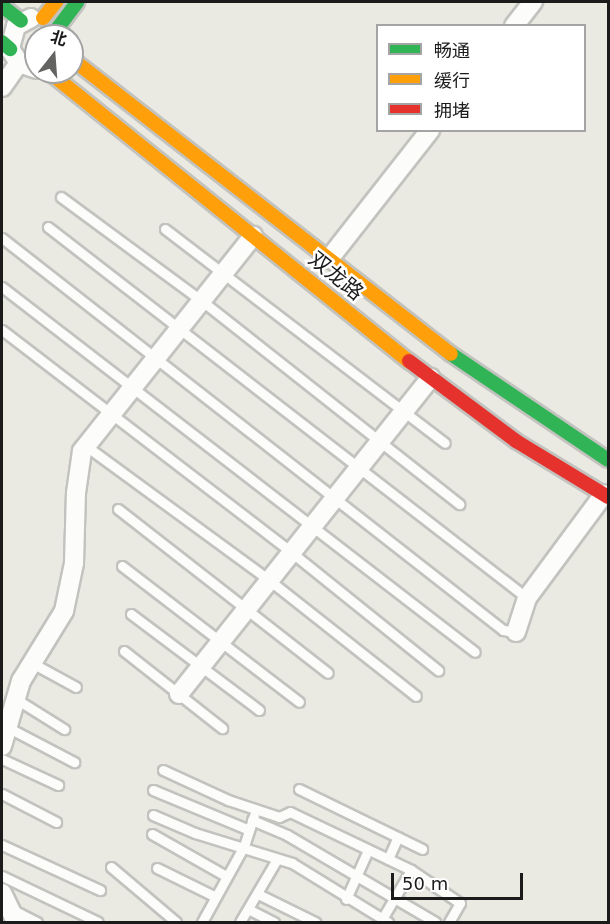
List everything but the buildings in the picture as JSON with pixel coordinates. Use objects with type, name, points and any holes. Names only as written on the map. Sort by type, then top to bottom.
[{"type":"street","points":[[53,24],[56,2]]},
{"type":"street","points":[[57,24],[77,2]]},
{"type":"street","points":[[516,24],[533,2]]},
{"type":"street","points":[[2,6],[21,21],[35,24]]},
{"type":"street","points":[[2,87],[17,56],[11,33],[21,21]]},
{"type":"street","name":"双龙路","points":[[84,68],[480,376],[609,460]]},
{"type":"street","name":"双龙路","points":[[64,84],[430,378],[516,441],[606,495]]},
{"type":"street","points":[[328,258],[428,132]]},
{"type":"street","points":[[2,746],[16,699],[32,663],[64,611],[74,563],[76,493],[86,446],[253,236]]},
{"type":"street","points":[[178,694],[430,378]]},
{"type":"street","points":[[516,633],[526,598],[606,495]]},
{"type":"lane","points":[[61,197],[202,301],[381,440],[459,504]]},
{"type":"lane","points":[[48,227],[178,331],[526,598]]},
{"type":"lane","points":[[165,229],[445,443]]},
{"type":"lane","points":[[2,238],[503,630],[516,633]]},
{"type":"lane","points":[[2,287],[476,652]]},
{"type":"lane","points":[[2,330],[110,416],[291,552],[438,670]]},
{"type":"lane","points":[[86,446],[269,580],[416,696]]},
{"type":"lane","points":[[118,509],[328,673]]},
{"type":"lane","points":[[122,566],[299,702]]},
{"type":"lane","points":[[131,614],[260,710]]},
{"type":"lane","points":[[124,651],[222,728]]},
{"type":"lane","points":[[32,663],[76,687]]},
{"type":"lane","points":[[16,699],[64,729]]},
{"type":"lane","points":[[7,727],[74,762]]},
{"type":"lane","points":[[2,759],[58,785]]},
{"type":"lane","points":[[163,770],[279,817],[290,812],[411,870],[460,903],[449,922]]},
{"type":"lane","points":[[299,789],[422,849]]},
{"type":"lane","points":[[153,790],[250,825],[287,835],[435,922]]},
{"type":"lane","points":[[2,795],[56,822]]},
{"type":"lane","points":[[202,922],[214,896],[244,846],[250,825],[258,809]]},
{"type":"lane","points":[[153,815],[195,833],[244,846],[276,861],[292,863],[346,899],[385,921],[394,899],[411,870]]},
{"type":"lane","points":[[152,834],[226,876]]},
{"type":"lane","points":[[388,859],[398,837]]},
{"type":"lane","points":[[2,845],[100,890]]},
{"type":"lane","points":[[346,899],[368,849]]},
{"type":"lane","points":[[240,922],[250,910],[276,861]]},
{"type":"lane","points":[[111,867],[176,922]]},
{"type":"lane","points":[[157,868],[214,896]]},
{"type":"lane","points":[[2,876],[98,922]]},
{"type":"lane","points":[[258,894],[301,920],[315,922]]},
{"type":"lane","points":[[9,908],[37,922]]},
{"type":"lane","points":[[250,910],[274,922]]},
{"type":"traffic: fast","points":[[61,24],[77,2]]},
{"type":"traffic: fast","points":[[2,6],[21,21]]},
{"type":"traffic: fast","points":[[2,42],[10,49]]},
{"type":"traffic: fast","points":[[451,354],[608,460]]},
{"type":"traffic: slow","points":[[43,18],[56,2]]},
{"type":"traffic: slow","points":[[84,68],[451,354]]},
{"type":"traffic: slow","points":[[64,84],[409,361]]},
{"type":"traffic: jam","points":[[409,361],[516,441],[608,497]]}]
